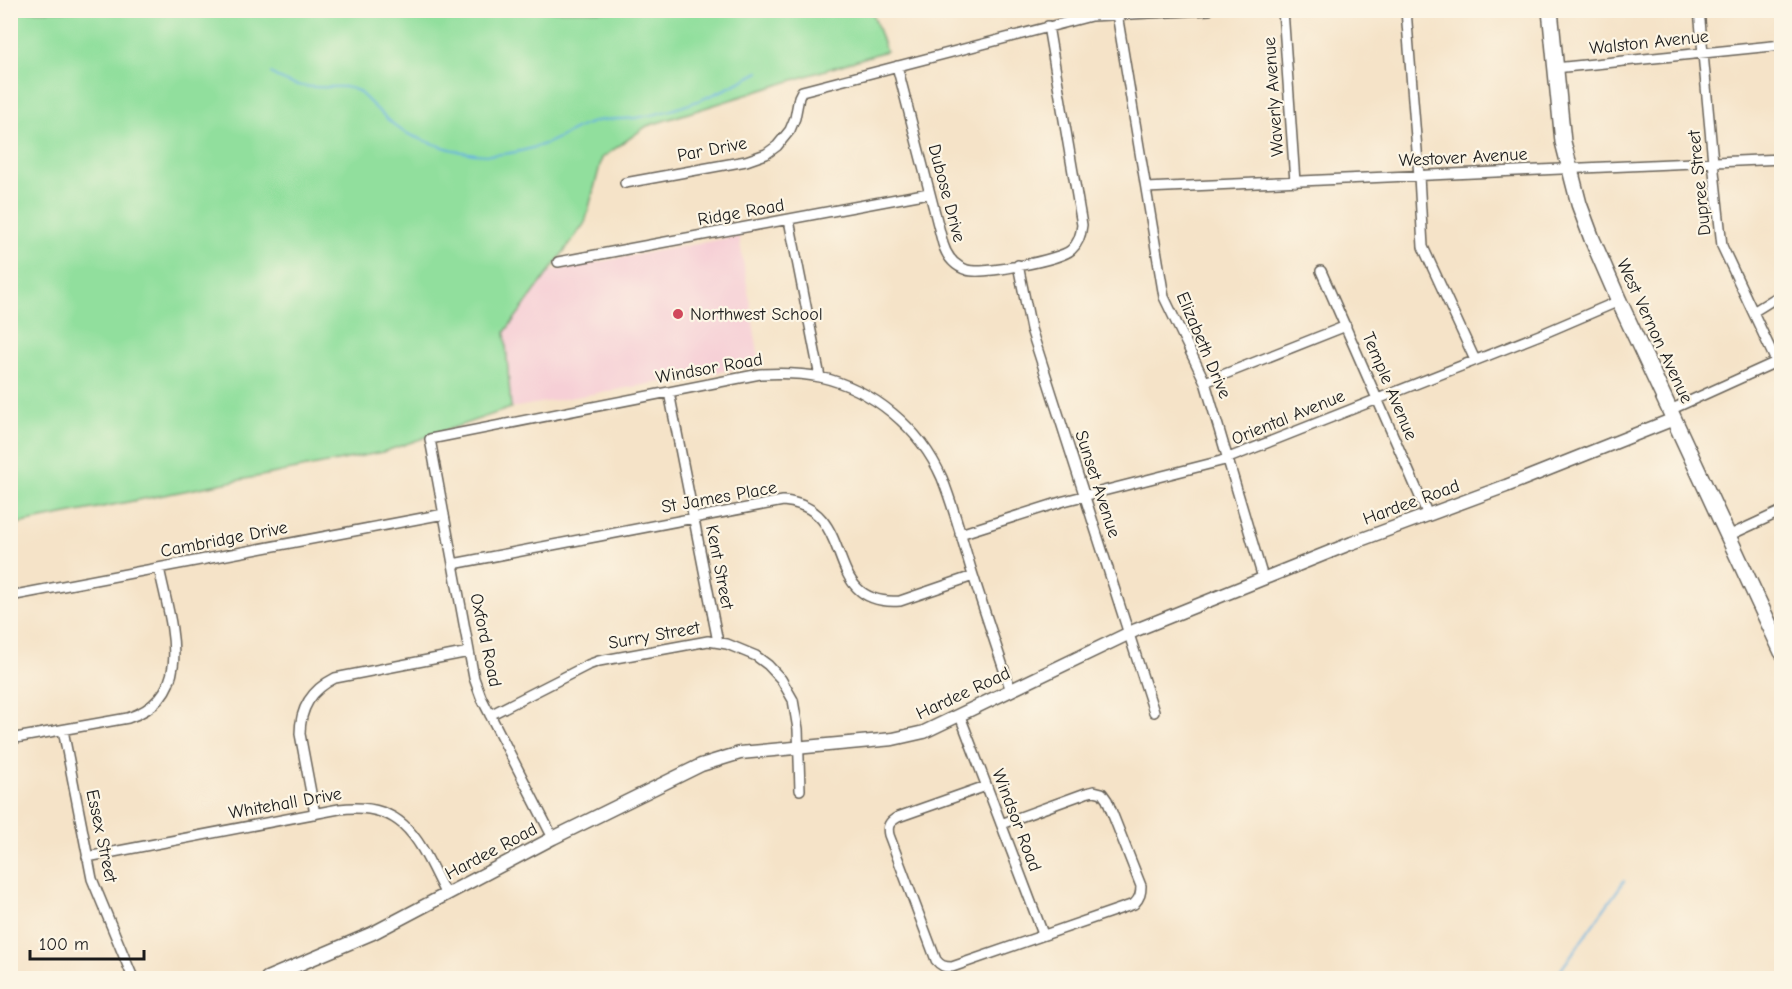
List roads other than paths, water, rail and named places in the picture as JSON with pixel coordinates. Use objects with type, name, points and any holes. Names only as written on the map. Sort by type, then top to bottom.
[{"type":"main road","name":"West Vernon Avenue","points":[[1550,10],[1562,131],[1579,204],[1619,301],[1782,652]]},
{"type":"street","points":[[897,66],[1091,16],[1209,10]]},
{"type":"street","name":"Waverly Avenue","points":[[1283,10],[1295,182]]},
{"type":"street","points":[[1406,10],[1424,248],[1475,360]]},
{"type":"street","name":"Dupree Street","points":[[1699,10],[1722,246],[1782,375]]},
{"type":"street","name":"Elizabeth Drive","points":[[1118,14],[1164,297],[1205,382],[1263,578]]},
{"type":"street","name":"Dubose Drive","points":[[897,66],[946,254],[957,266],[973,272],[1065,255],[1076,245],[1082,225],[1048,26]]},
{"type":"street","name":"Walston Avenue","points":[[1555,68],[1782,45]]},
{"type":"street","name":"Par Drive","points":[[625,183],[746,161],[766,154],[777,146],[790,130],[802,90],[897,66]]},
{"type":"street","name":"Westover Avenue","points":[[1146,188],[1782,159]]},
{"type":"street","name":"Ridge Road","points":[[558,262],[929,193]]},
{"type":"street","points":[[789,220],[820,377]]},
{"type":"street","name":"Sunset Avenue","points":[[1017,265],[1031,329],[1154,712]]},
{"type":"street","name":"Temple Avenue","points":[[1321,271],[1428,515]]},
{"type":"street","points":[[1753,312],[1782,294]]},
{"type":"street","name":"Oriental Avenue","points":[[960,534],[1084,495],[1229,458],[1619,301]]},
{"type":"street","points":[[1205,382],[1346,326]]},
{"type":"street","name":"Hardee Road","points":[[267,978],[352,943],[553,838],[701,765],[740,753],[909,737],[932,729],[1128,633],[1263,578],[1506,486],[1672,415],[1776,362]]},
{"type":"street","name":"Windsor Road","points":[[435,469],[430,439],[760,375],[820,377],[864,394],[892,412],[917,437],[931,457],[941,477],[1011,691]]},
{"type":"street","name":"Kent Street","points":[[669,392],[718,642]]},
{"type":"street","name":"Oxford Road","points":[[435,469],[476,684],[553,838]]},
{"type":"street","name":"St James Place","points":[[453,564],[783,501],[802,504],[819,514],[836,542],[842,564],[850,580],[864,592],[882,600],[900,601],[973,576]]},
{"type":"street","points":[[1728,536],[1782,511]]},
{"type":"street","name":"Cambridge Drive","points":[[10,596],[444,514]]},
{"type":"street","points":[[10,739],[136,715],[151,707],[166,688],[173,673],[175,657],[159,568]]},
{"type":"street","name":"Surry Street","points":[[490,715],[599,661],[718,642],[756,656],[781,679],[791,695],[795,710],[800,790]]},
{"type":"street","points":[[315,814],[300,724],[304,708],[316,690],[335,678],[469,652]]},
{"type":"street","name":"Windsor Road","points":[[960,716],[1043,934]]},
{"type":"street","name":"Essex Street","points":[[63,730],[92,879],[133,978]]},
{"type":"street","points":[[986,786],[898,817],[891,821],[888,827],[889,836],[936,960],[945,967],[952,967],[1134,904],[1138,900],[1141,886],[1107,800],[1102,793],[1094,791],[1086,793],[1001,824]]},
{"type":"street","name":"Whitehall Drive","points":[[87,857],[339,809],[362,807],[376,809],[395,818],[406,827],[415,837],[446,895]]},
{"type":"waterway","points":[[824,13],[828,10]]},
{"type":"waterway","points":[[271,73],[298,85],[353,89],[406,133],[460,152],[486,155],[527,150],[601,120],[636,118],[672,110],[716,93],[759,72]]},
{"type":"waterway","points":[[1555,978],[1624,881]]},
{"type":"place","name":"Northwest School","points":[[678,314]]}]
